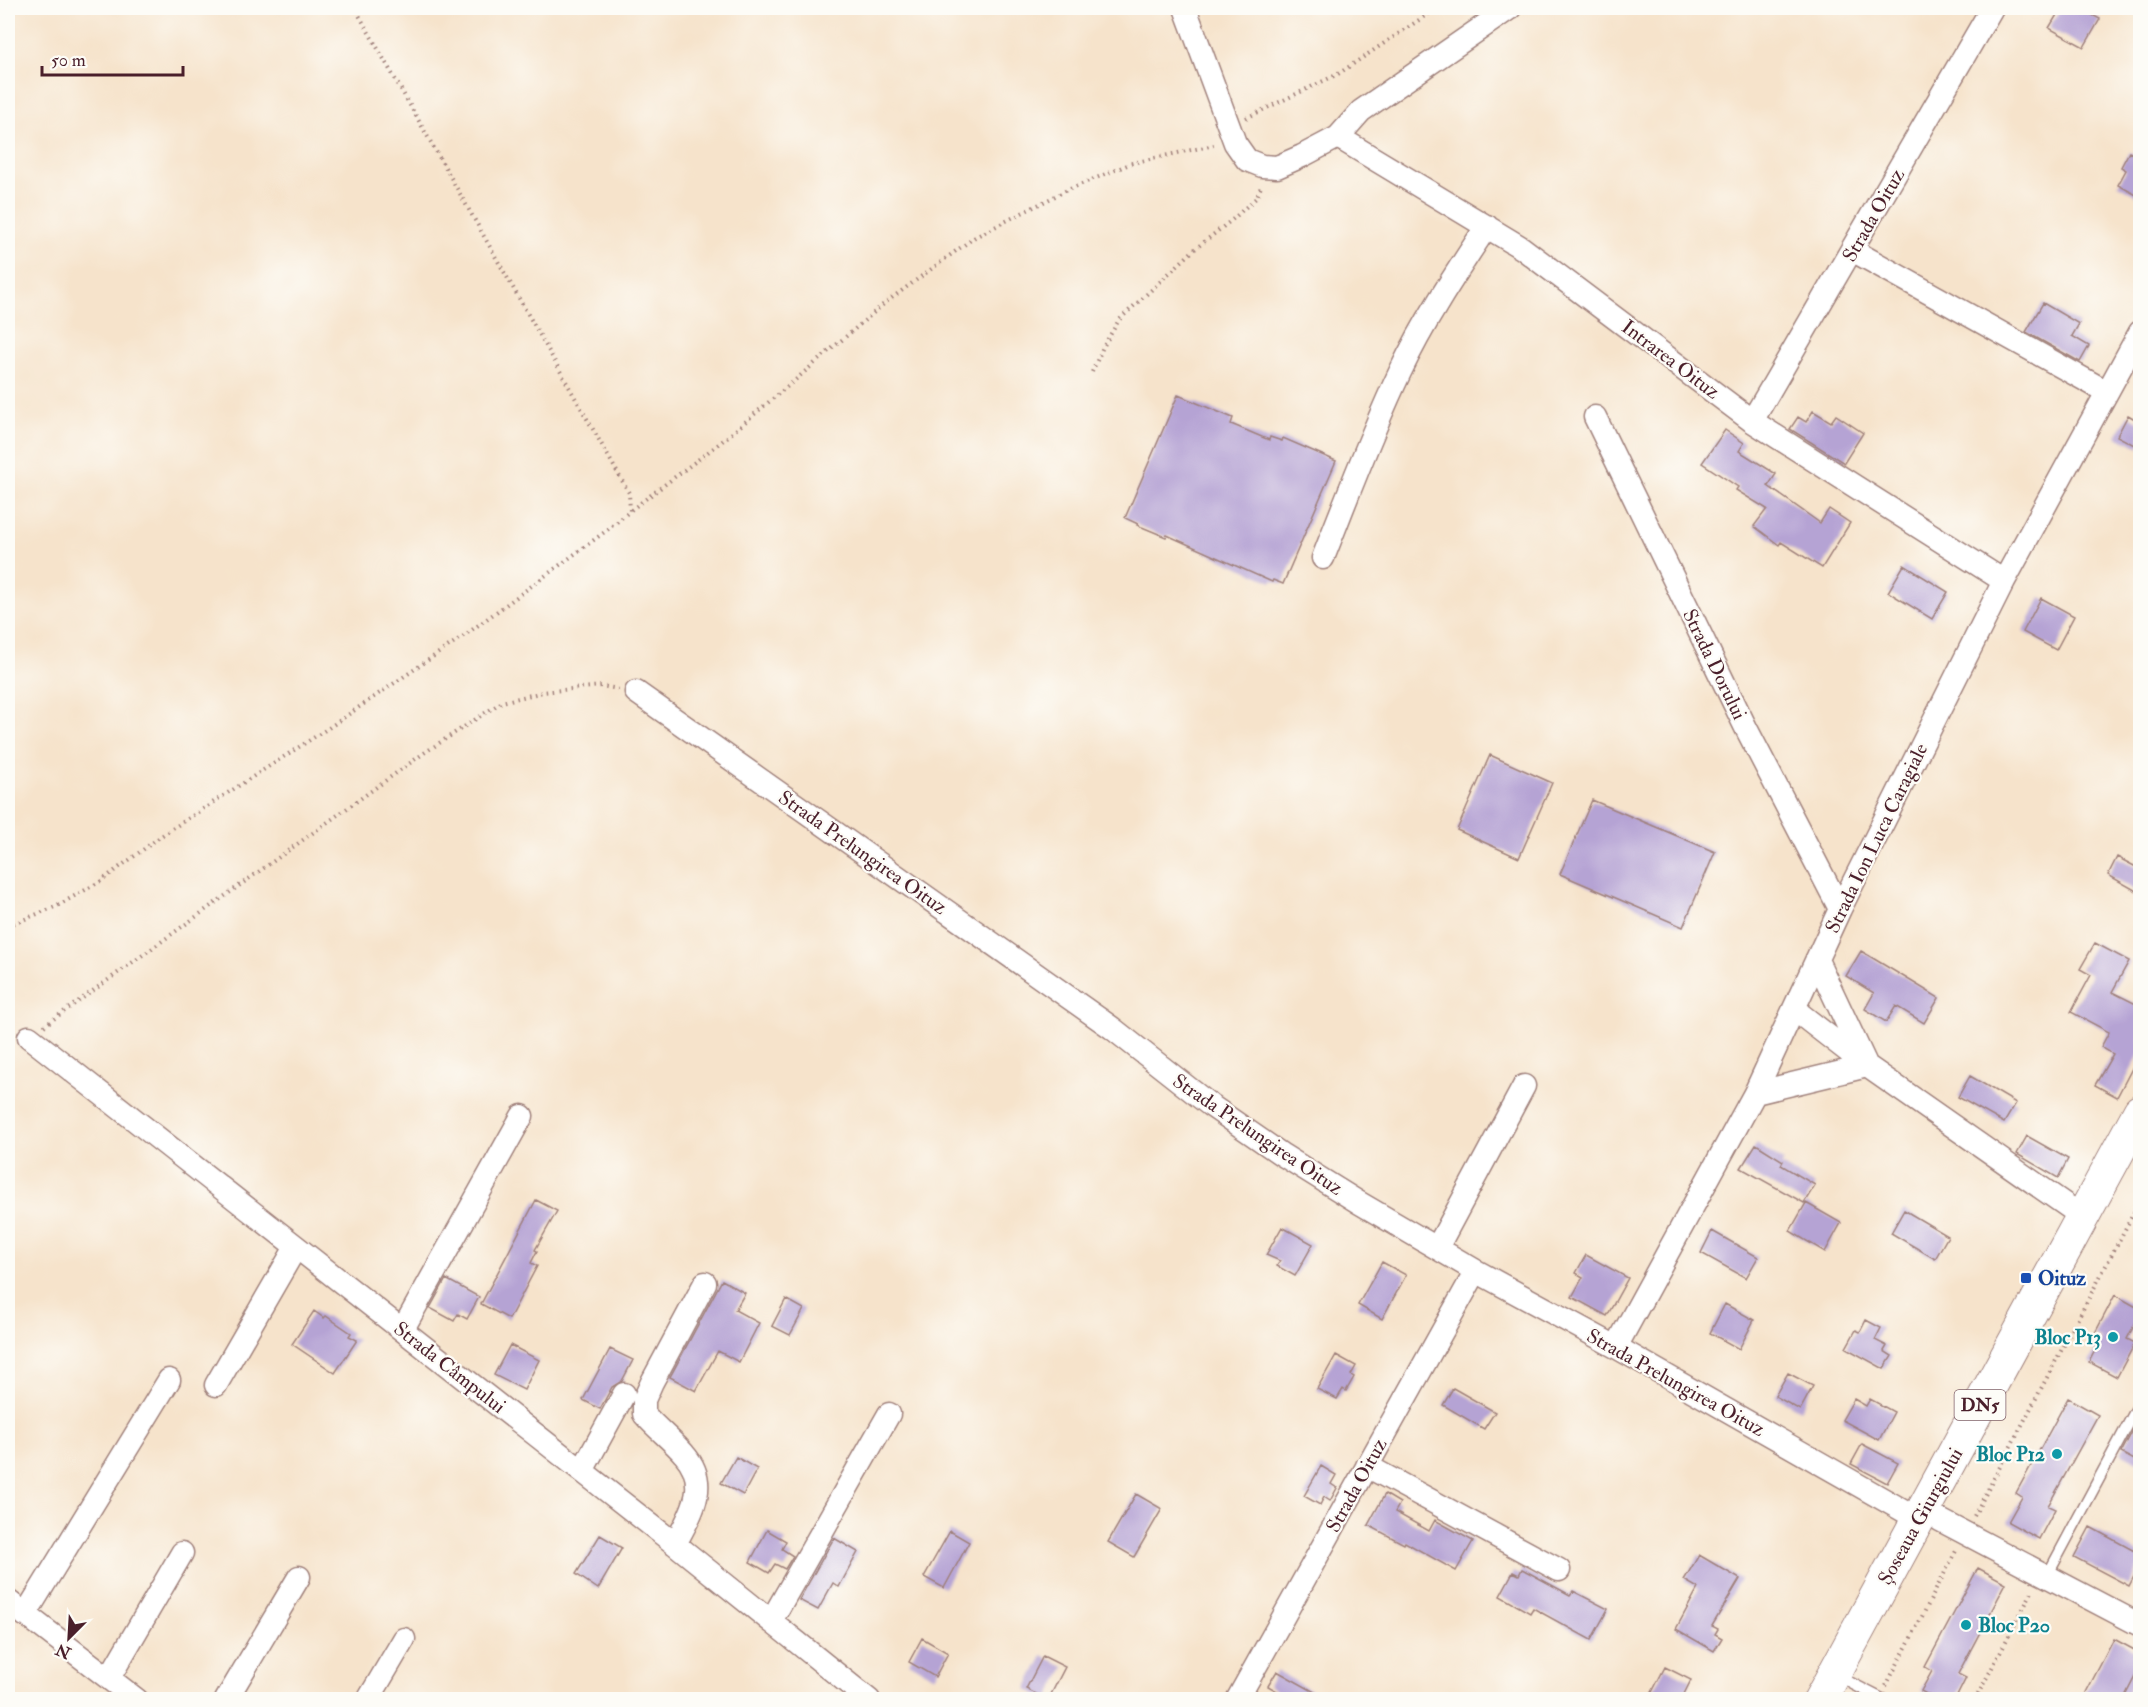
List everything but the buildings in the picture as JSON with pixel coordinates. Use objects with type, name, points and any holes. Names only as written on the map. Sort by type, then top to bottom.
[{"type":"highway","name":"Șoseaua Giurgiului","points":[[1820,1700],[1941,1524],[2083,1217],[2140,1111]]},
{"type":"highway","name":"Șoseaua Giurgiului","points":[[1847,1691],[1941,1524],[2140,1147]]},
{"type":"street","points":[[1185,8],[1232,136],[1247,160],[1262,166],[1277,167],[1338,137],[1361,111],[1510,8]]},
{"type":"street","name":"Strada Oituz","points":[[1752,422],[1992,8]]},
{"type":"street","name":"Intrarea Oituz","points":[[1338,137],[1487,226],[1555,272],[1752,422],[2004,581]]},
{"type":"street","points":[[1323,558],[1371,436],[1401,369],[1487,226]]},
{"type":"street","points":[[1852,250],[2107,392]]},
{"type":"street","name":"Strada Ion Luca Caragiale","points":[[1616,1347],[1755,1093],[1840,909],[2004,581],[2140,332]]},
{"type":"street","name":"Strada Dorului","points":[[1595,417],[1746,728],[1840,909]]},
{"type":"street","name":"Strada Prelungirea Oituz","points":[[636,692],[1112,1028],[1218,1111],[1358,1202],[1476,1271],[1941,1524],[2140,1625]]},
{"type":"street","points":[[1817,960],[1867,1066]]},
{"type":"street","points":[[1795,1010],[1867,1066],[2083,1217]]},
{"type":"street","name":"Strada Câmpului","points":[[29,1037],[403,1329],[869,1700]]},
{"type":"street","points":[[1755,1093],[1867,1066]]},
{"type":"street","points":[[1437,1248],[1524,1086]]},
{"type":"street","points":[[403,1329],[522,1116]]},
{"type":"street","points":[[216,1385],[296,1247]]},
{"type":"street","name":"Strada Oituz","points":[[1237,1700],[1476,1271]]},
{"type":"street","points":[[675,1544],[692,1511],[698,1492],[697,1471],[684,1454],[644,1414],[644,1400],[705,1283]]},
{"type":"street","points":[[136,1700],[16,1608],[169,1380]]},
{"type":"street","points":[[582,1471],[624,1394]]},
{"type":"street","points":[[771,1621],[889,1414]]},
{"type":"street","points":[[1367,1466],[1559,1570]]},
{"type":"street","points":[[109,1678],[182,1553]]},
{"type":"street","points":[[226,1700],[299,1577]]},
{"type":"street","points":[[368,1700],[404,1639]]},
{"type":"lane","points":[[2044,1575],[2140,1401]]},
{"type":"lane","points":[[1847,1691],[1882,1699]]},
{"type":"path","points":[[355,8],[628,493],[630,511]]},
{"type":"path","points":[[8,926],[57,906],[101,881],[164,834],[327,729],[465,635],[606,531],[720,442],[885,303],[975,237],[1065,191],[1132,164],[1207,146],[1232,136],[1257,113],[1338,74],[1437,8]]},
{"type":"path","points":[[1092,372],[1119,320],[1195,249],[1257,197],[1263,184],[1262,166]]},
{"type":"path","points":[[29,1037],[424,753],[502,702],[543,692],[601,686],[636,692]]},
{"type":"path","points":[[1882,1699],[1941,1524],[2140,1201]]},
{"type":"path","points":[[1976,1700],[2044,1575]]},
{"type":"place","name":"Oituz","points":[[2026,1278]]},
{"type":"place","name":"Bloc P13","points":[[2113,1337]]},
{"type":"place","name":"Bloc P12","points":[[2057,1454]]},
{"type":"place","name":"Bloc P20","points":[[1966,1625]]}]
